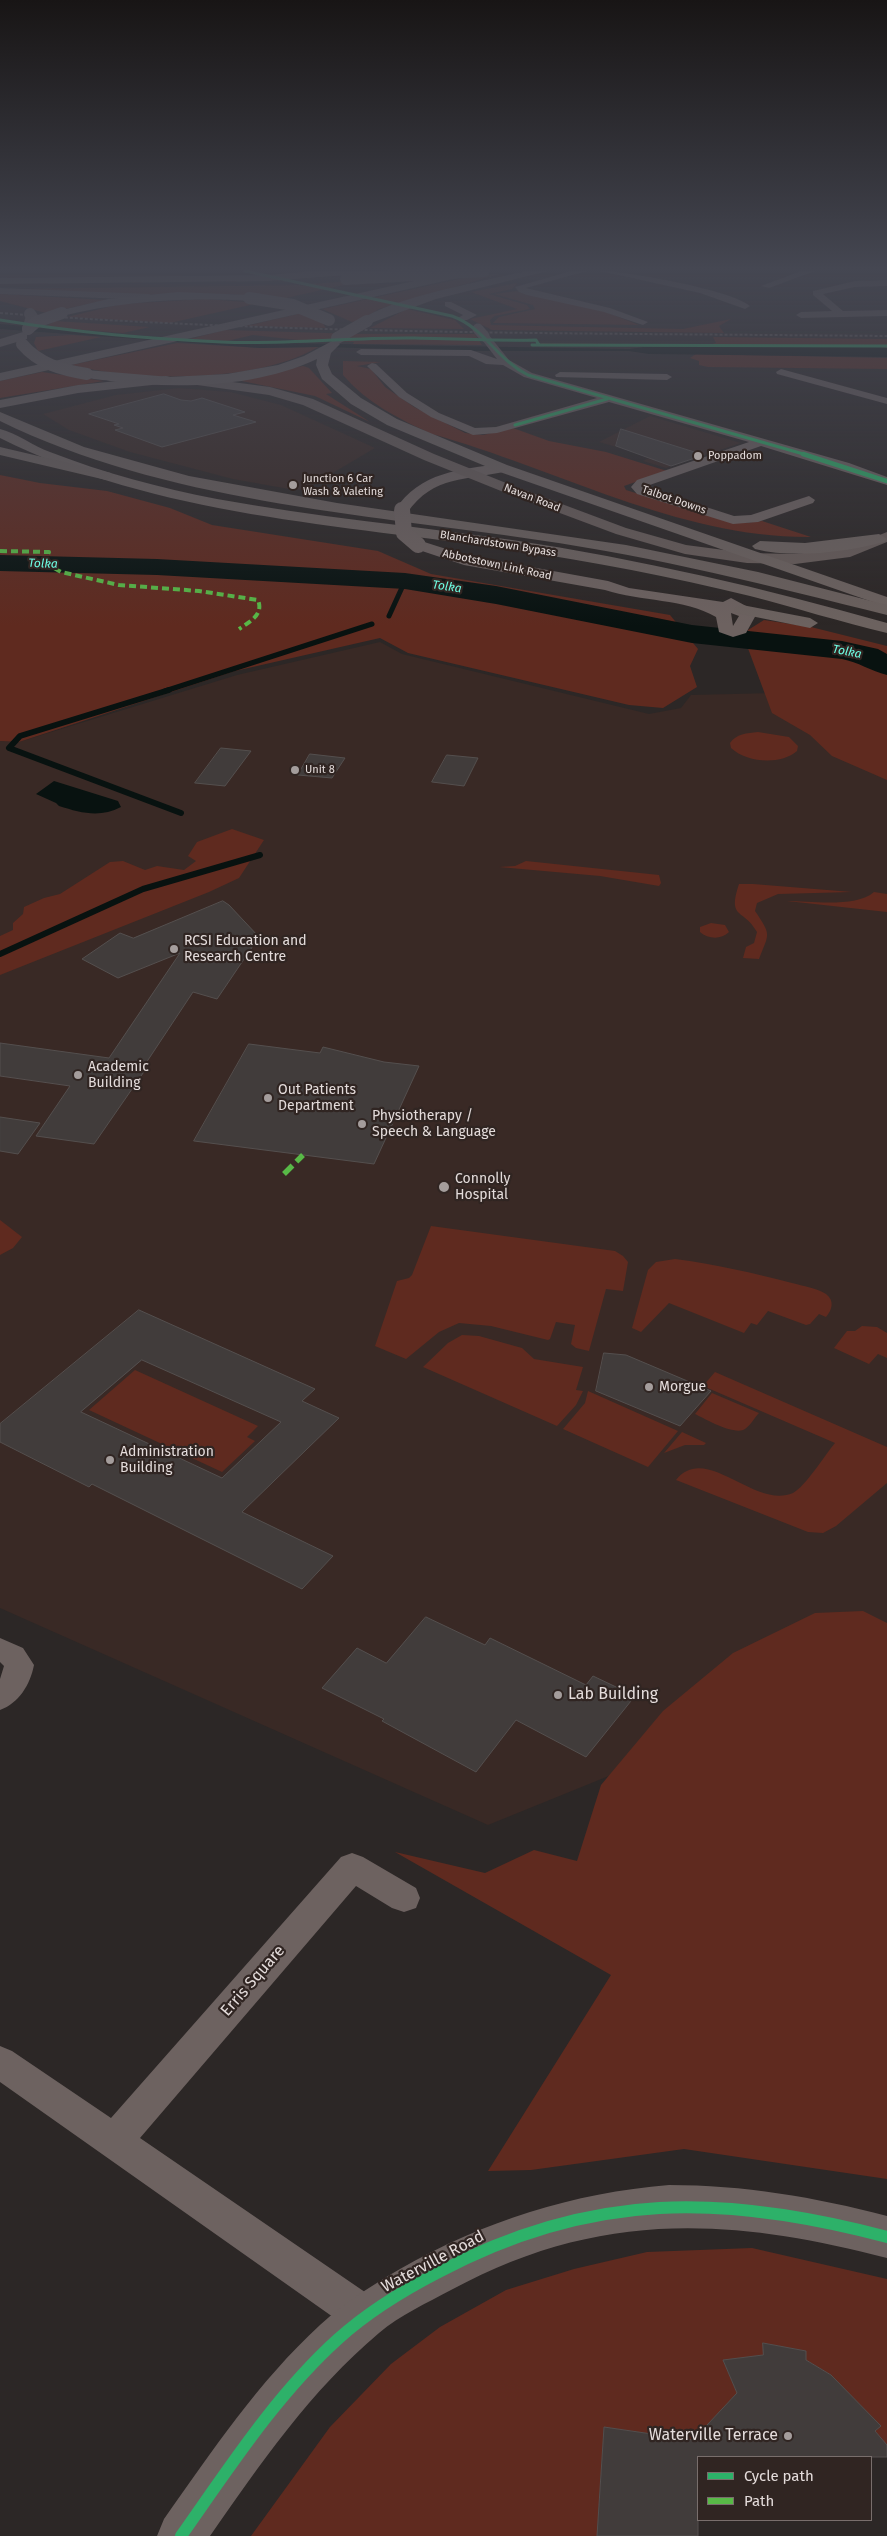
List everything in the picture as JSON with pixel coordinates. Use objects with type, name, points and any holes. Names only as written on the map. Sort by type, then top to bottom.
[{"type":"highway","points":[[0,404],[81,389]]},
{"type":"highway","name":"Navan Road","points":[[342,389],[356,401],[392,422],[502,468],[630,512]]},
{"type":"highway","points":[[0,416],[30,432],[91,454],[163,475],[335,509],[537,535],[671,558],[779,582],[887,610]]},
{"type":"highway","name":"Blanchardstown Bypass","points":[[0,433],[44,454],[106,476],[188,496],[252,508],[515,546],[663,571],[774,596],[887,628]]},
{"type":"highway","points":[[0,451],[106,476]]},
{"type":"highway","points":[[630,512],[718,538],[771,547],[824,547],[883,538]]},
{"type":"highway","points":[[630,512],[887,602]]},
{"type":"highway","points":[[829,582],[822,575],[822,570],[828,564],[850,552]]},
{"type":"highway","points":[[742,610],[832,627],[887,641]]},
{"type":"main road","name":"Navan Road","points":[[259,389],[287,395],[323,407],[429,457],[653,542],[716,554],[771,560],[819,558],[850,552],[883,538]]},
{"type":"street","points":[[396,389],[403,396],[435,415],[472,432],[498,430],[607,399]]},
{"type":"street","points":[[576,389],[844,466],[887,481]]},
{"type":"street","points":[[591,394],[604,389]]},
{"type":"street","points":[[844,389],[887,401]]},
{"type":"street","name":"Talbot Downs","points":[[760,442],[641,483],[637,487],[641,491],[733,520],[753,519],[809,500]]},
{"type":"street","points":[[429,457],[435,467],[430,484]]},
{"type":"street","name":"Abbotstown Link Road","points":[[502,468],[469,473],[430,484],[406,500],[402,510],[404,533],[418,545],[464,560],[608,586],[626,592],[742,610]]},
{"type":"street","name":"Abbotstown Link Road","points":[[608,586],[630,586],[720,600],[742,610]]},
{"type":"street","points":[[707,605],[724,615],[726,628],[732,632],[740,629],[748,615],[742,610]]},
{"type":"street","points":[[0,1649],[13,1656],[19,1665],[18,1676],[12,1687],[0,1698]]},
{"type":"street","name":"Erris Square","points":[[115,2142],[352,1867],[404,1898]]},
{"type":"street","points":[[0,2062],[364,2316]]},
{"type":"street","name":"Waterville Road","points":[[182,2536],[236,2457],[302,2374],[364,2316],[450,2266],[500,2242],[600,2215],[648,2208],[704,2206],[802,2217],[887,2236]]},
{"type":"shaded area","points":[[0,389],[53,389],[0,398]]},
{"type":"shaded area","points":[[167,389],[230,392],[281,405],[375,448],[304,490],[289,489],[233,479],[130,452],[69,430],[43,414],[116,395]]},
{"type":"shaded area","points":[[283,389],[329,389],[332,393],[326,394],[370,422],[315,396]]},
{"type":"shaded area","points":[[357,389],[388,389],[414,407],[465,433],[483,435],[513,428],[549,441],[606,452],[667,471],[624,486],[626,490],[726,521],[745,523],[762,521],[811,537],[762,534],[713,526],[666,514],[432,434],[396,416]]},
{"type":"shaded area","points":[[650,416],[741,443],[666,468],[643,461],[649,458],[633,452],[641,450],[629,446],[620,448],[599,442]]},
{"type":"shaded area","points":[[0,475],[40,483],[107,491],[170,508],[212,525],[378,551],[431,574],[670,615],[698,649],[690,666],[697,687],[663,708],[629,705],[408,653],[380,638],[235,671],[19,742],[0,741]]},
{"type":"shaded area","points":[[764,620],[811,627],[887,646],[887,780],[832,756],[810,735],[772,713],[746,643],[748,630]]},
{"type":"shaded area","name":"Connolly Hospital","points":[[380,642],[402,654],[649,714],[681,708],[691,695],[775,693],[887,766],[887,1663],[488,1825],[0,1608],[0,741],[19,742],[237,675]]},
{"type":"shaded area","points":[[758,732],[789,737],[798,746],[797,751],[782,759],[764,760],[746,757],[731,748],[730,743],[735,738]]},
{"type":"shaded area","points":[[54,781],[118,801],[121,807],[98,813],[75,811],[59,806],[36,794]]},
{"type":"shaded area","points":[[232,829],[264,840],[239,878],[209,892],[0,975],[0,936],[13,930],[13,923],[23,914],[24,907],[44,898],[60,894],[110,862],[123,861],[145,870],[157,866],[184,870],[196,861],[188,856],[197,842]]},
{"type":"shaded area","points":[[526,861],[659,875],[661,883],[659,886],[600,876],[499,867],[515,866]]},
{"type":"shaded area","points":[[739,884],[852,892],[778,894],[757,903],[755,911],[764,925],[767,939],[759,959],[743,958],[746,947],[754,943],[757,932],[736,909],[735,903]]},
{"type":"shaded area","points":[[874,892],[887,894],[887,912],[787,901],[845,902],[866,897]]},
{"type":"shaded area","points":[[711,923],[725,925],[729,932],[726,935],[714,938],[700,932],[700,927]]},
{"type":"shaded area","points":[[0,1220],[22,1237],[13,1248],[0,1255]]},
{"type":"shaded area","points":[[431,1226],[615,1251],[628,1262],[623,1291],[606,1289],[589,1351],[576,1348],[571,1344],[575,1325],[556,1322],[548,1340],[491,1326],[459,1323],[439,1332],[406,1359],[375,1346],[397,1281],[409,1278],[412,1275]]},
{"type":"shaded area","points":[[675,1259],[734,1269],[814,1289],[829,1297],[832,1303],[831,1308],[826,1317],[819,1314],[810,1324],[806,1325],[768,1311],[757,1325],[751,1323],[744,1333],[669,1303],[641,1332],[632,1328],[648,1270],[656,1262]]},
{"type":"shaded area","points":[[862,1326],[877,1327],[887,1333],[887,1358],[878,1354],[869,1364],[834,1348],[847,1331],[855,1331]]},
{"type":"shaded area","points":[[462,1335],[479,1336],[522,1348],[534,1359],[583,1367],[576,1390],[583,1391],[576,1405],[557,1426],[423,1367],[448,1343]]},
{"type":"shaded area","points":[[135,1370],[258,1426],[247,1437],[255,1441],[222,1472],[89,1410]]},
{"type":"shaded area","points":[[715,1372],[887,1447],[887,1483],[836,1526],[823,1533],[808,1532],[676,1480],[688,1470],[702,1468],[716,1472],[763,1493],[778,1496],[793,1493],[809,1478],[835,1443],[703,1386]]},
{"type":"shaded area","points":[[588,1391],[678,1431],[648,1467],[563,1429],[585,1403]]},
{"type":"shaded area","points":[[712,1393],[759,1413],[745,1429],[740,1431],[727,1429],[695,1414]]},
{"type":"shaded area","points":[[682,1432],[706,1443],[704,1445],[685,1445],[664,1453]]},
{"type":"shaded area","points":[[863,1611],[887,1623],[887,2179],[684,2149],[531,2170],[488,2171],[611,1975],[395,1852],[485,1873],[534,1850],[577,1861],[601,1785],[663,1711],[733,1653],[815,1613]]},
{"type":"shaded area","points":[[752,2248],[887,2279],[887,2445],[875,2431],[881,2426],[831,2375],[806,2360],[806,2351],[763,2343],[763,2355],[723,2360],[737,2393],[693,2440],[604,2427],[597,2536],[251,2536],[330,2427],[391,2364],[440,2327],[506,2290],[574,2269],[647,2252]]},
{"type":"building","points":[[164,394],[181,400],[191,401],[202,398],[245,412],[233,415],[256,422],[162,447],[115,430],[123,428],[114,425],[119,424],[89,414]]},
{"type":"building","points":[[621,429],[704,455],[671,466],[616,446]]},
{"type":"building","points":[[221,748],[251,751],[225,786],[195,783]]},
{"type":"building","points":[[310,754],[345,758],[332,778],[298,775]]},
{"type":"building","points":[[447,755],[478,758],[464,786],[432,782]]},
{"type":"building","points":[[223,901],[259,937],[217,999],[193,992],[146,1063],[150,1063],[94,1144],[36,1136],[70,1086],[0,1076],[0,1043],[109,1058],[180,953],[118,978],[82,959],[120,933],[133,938]]},
{"type":"building","points":[[249,1044],[320,1053],[323,1047],[384,1062],[419,1066],[374,1164],[194,1141]]},
{"type":"building","points":[[0,1117],[40,1123],[18,1154],[0,1151]]},
{"type":"building","name":"Administration Building","points":[[139,1310],[315,1389],[302,1401],[339,1418],[242,1512],[333,1556],[302,1589],[92,1484],[89,1487],[0,1442],[0,1424]],"holes":[[[142,1360],[281,1422],[222,1478],[81,1412]]]},
{"type":"building","name":"Morgue","points":[[604,1353],[626,1355],[711,1391],[680,1426],[596,1391]]},
{"type":"building","name":"Lab Building","points":[[426,1617],[485,1645],[490,1638],[586,1685],[593,1676],[635,1696],[586,1757],[516,1720],[476,1772],[382,1721],[384,1719],[322,1688],[357,1648],[386,1663]]},
{"type":"building","name":"Waterville Terrace","points":[[763,2343],[806,2351],[806,2360],[831,2375],[881,2426],[875,2431],[887,2445],[887,2457],[697,2456],[698,2536],[597,2536],[604,2427],[693,2440],[737,2393],[723,2360],[763,2355]]},
{"type":"waterway","name":"Tolka","points":[[0,563],[157,567],[405,581],[496,595],[692,634],[842,650],[867,655],[887,666]]},
{"type":"waterway","points":[[389,616],[405,581]]},
{"type":"waterway","points":[[165,691],[372,624]]},
{"type":"waterway","points":[[169,690],[20,736],[9,748],[181,813]]},
{"type":"waterway","points":[[0,954],[143,889],[260,855]]},
{"type":"marked path","points":[[0,551],[49,552],[43,567],[52,567],[61,572],[119,585],[199,591],[258,600],[260,605],[257,616],[239,629]]},
{"type":"marked path","points":[[284,1174],[303,1155]]},
{"type":"cycle path","points":[[578,389],[845,466],[887,481]]},
{"type":"cycle path","points":[[515,425],[607,399]]},
{"type":"cycle path","points":[[181,2536],[243,2448],[287,2392],[336,2340],[363,2317],[385,2302],[456,2263],[490,2248],[524,2234],[560,2223],[632,2209],[669,2206],[728,2207],[774,2212],[887,2237]]},
{"type":"place","name":"Poppadom","points":[[698,456]]},
{"type":"place","name":"Junction 6 Car Wash & Valeting","points":[[293,485]]},
{"type":"place","name":"Unit 8","points":[[295,770]]},
{"type":"place","name":"RCSI Education and Research Centre","points":[[174,949]]},
{"type":"place","name":"Academic Building","points":[[78,1075]]},
{"type":"place","name":"Out Patients Department","points":[[268,1098]]},
{"type":"place","name":"Physiotherapy / Speech & Language","points":[[362,1124]]},
{"type":"place","name":"Connolly Hospital","points":[[444,1187]]},
{"type":"place","name":"Morgue","points":[[649,1387]]},
{"type":"place","name":"Administration Building","points":[[110,1460]]},
{"type":"place","name":"Lab Building","points":[[558,1695]]},
{"type":"place","name":"Waterville Terrace","points":[[788,2436]]}]
